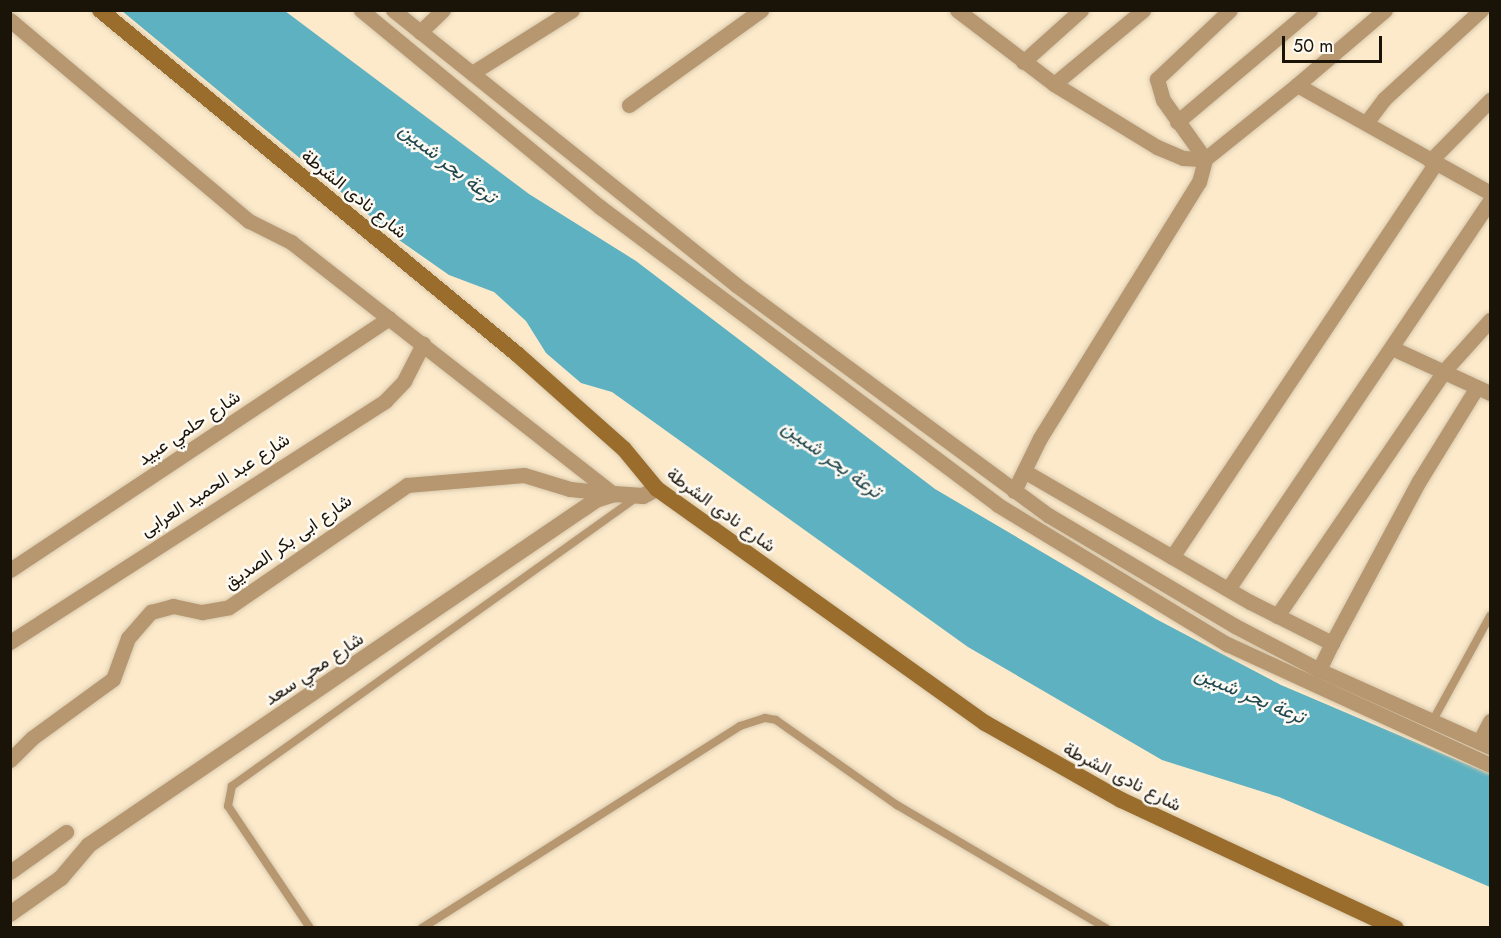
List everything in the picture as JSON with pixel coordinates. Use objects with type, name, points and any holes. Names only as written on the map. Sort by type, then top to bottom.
[{"type":"main road","name":"شارع نادى الشرطة","points":[[100,10],[517,354],[624,449],[657,489],[1018,744],[1156,818],[1396,927]]},
{"type":"street","points":[[361,10],[600,207],[998,505],[1227,644],[1491,765]]},
{"type":"street","points":[[393,10],[736,285],[1014,491],[1137,571],[1319,670],[1485,745],[1491,721]]},
{"type":"street","points":[[420,32],[443,10]]},
{"type":"street","points":[[471,74],[572,10]]},
{"type":"street","points":[[629,105],[761,10]]},
{"type":"street","points":[[1023,62],[1081,10]]},
{"type":"street","points":[[1054,84],[1143,10]]},
{"type":"street","points":[[1205,159],[1177,122],[1157,79],[1230,10]]},
{"type":"street","points":[[1177,122],[1310,10]]},
{"type":"street","points":[[1014,491],[1040,438],[1199,182],[1205,159],[1385,10]]},
{"type":"street","points":[[1366,123],[1384,99],[1481,10]]},
{"type":"street","points":[[961,12],[1054,84],[1157,147],[1183,158],[1205,159]]},
{"type":"street","points":[[10,20],[249,221],[291,242],[614,494]]},
{"type":"street","points":[[1297,85],[1432,163],[1491,193]]},
{"type":"street","points":[[1172,556],[1432,163],[1491,100]]},
{"type":"street","points":[[1228,589],[1491,200]]},
{"type":"street","name":"شارع حلمي عبيد","points":[[10,570],[389,318]]},
{"type":"street","points":[[1277,616],[1444,372],[1491,320]]},
{"type":"street","name":"شارع عبد الحميد العرابى","points":[[10,642],[385,401],[405,381],[423,344]]},
{"type":"street","points":[[1319,670],[1419,481],[1484,390],[1392,348]]},
{"type":"street","points":[[1024,471],[1228,589],[1332,643]]},
{"type":"street","name":"شارع ابى بكر الصديق","points":[[10,759],[32,738],[113,679],[128,638],[151,612],[173,606],[202,612],[229,607],[407,485],[524,475],[570,489],[614,494]]},
{"type":"street","name":"شارع محي سعد","points":[[10,914],[60,878],[89,845],[596,500],[614,494],[638,496],[657,489]]},
{"type":"street","points":[[10,872],[66,832]]},
{"type":"lane","points":[[310,927],[228,806],[232,786],[638,496]]},
{"type":"lane","points":[[1432,722],[1491,616]]},
{"type":"lane","points":[[422,927],[740,726],[765,718],[776,720],[927,824],[1106,927]]},
{"type":"water","name":"ترعة بحر شبين","points":[[122,11],[285,11],[529,194],[636,261],[935,489],[1156,619],[1281,685],[1490,774],[1490,887],[1279,797],[1162,760],[968,647],[612,392],[581,383],[546,353],[526,321],[494,292],[449,275],[399,240]]}]
